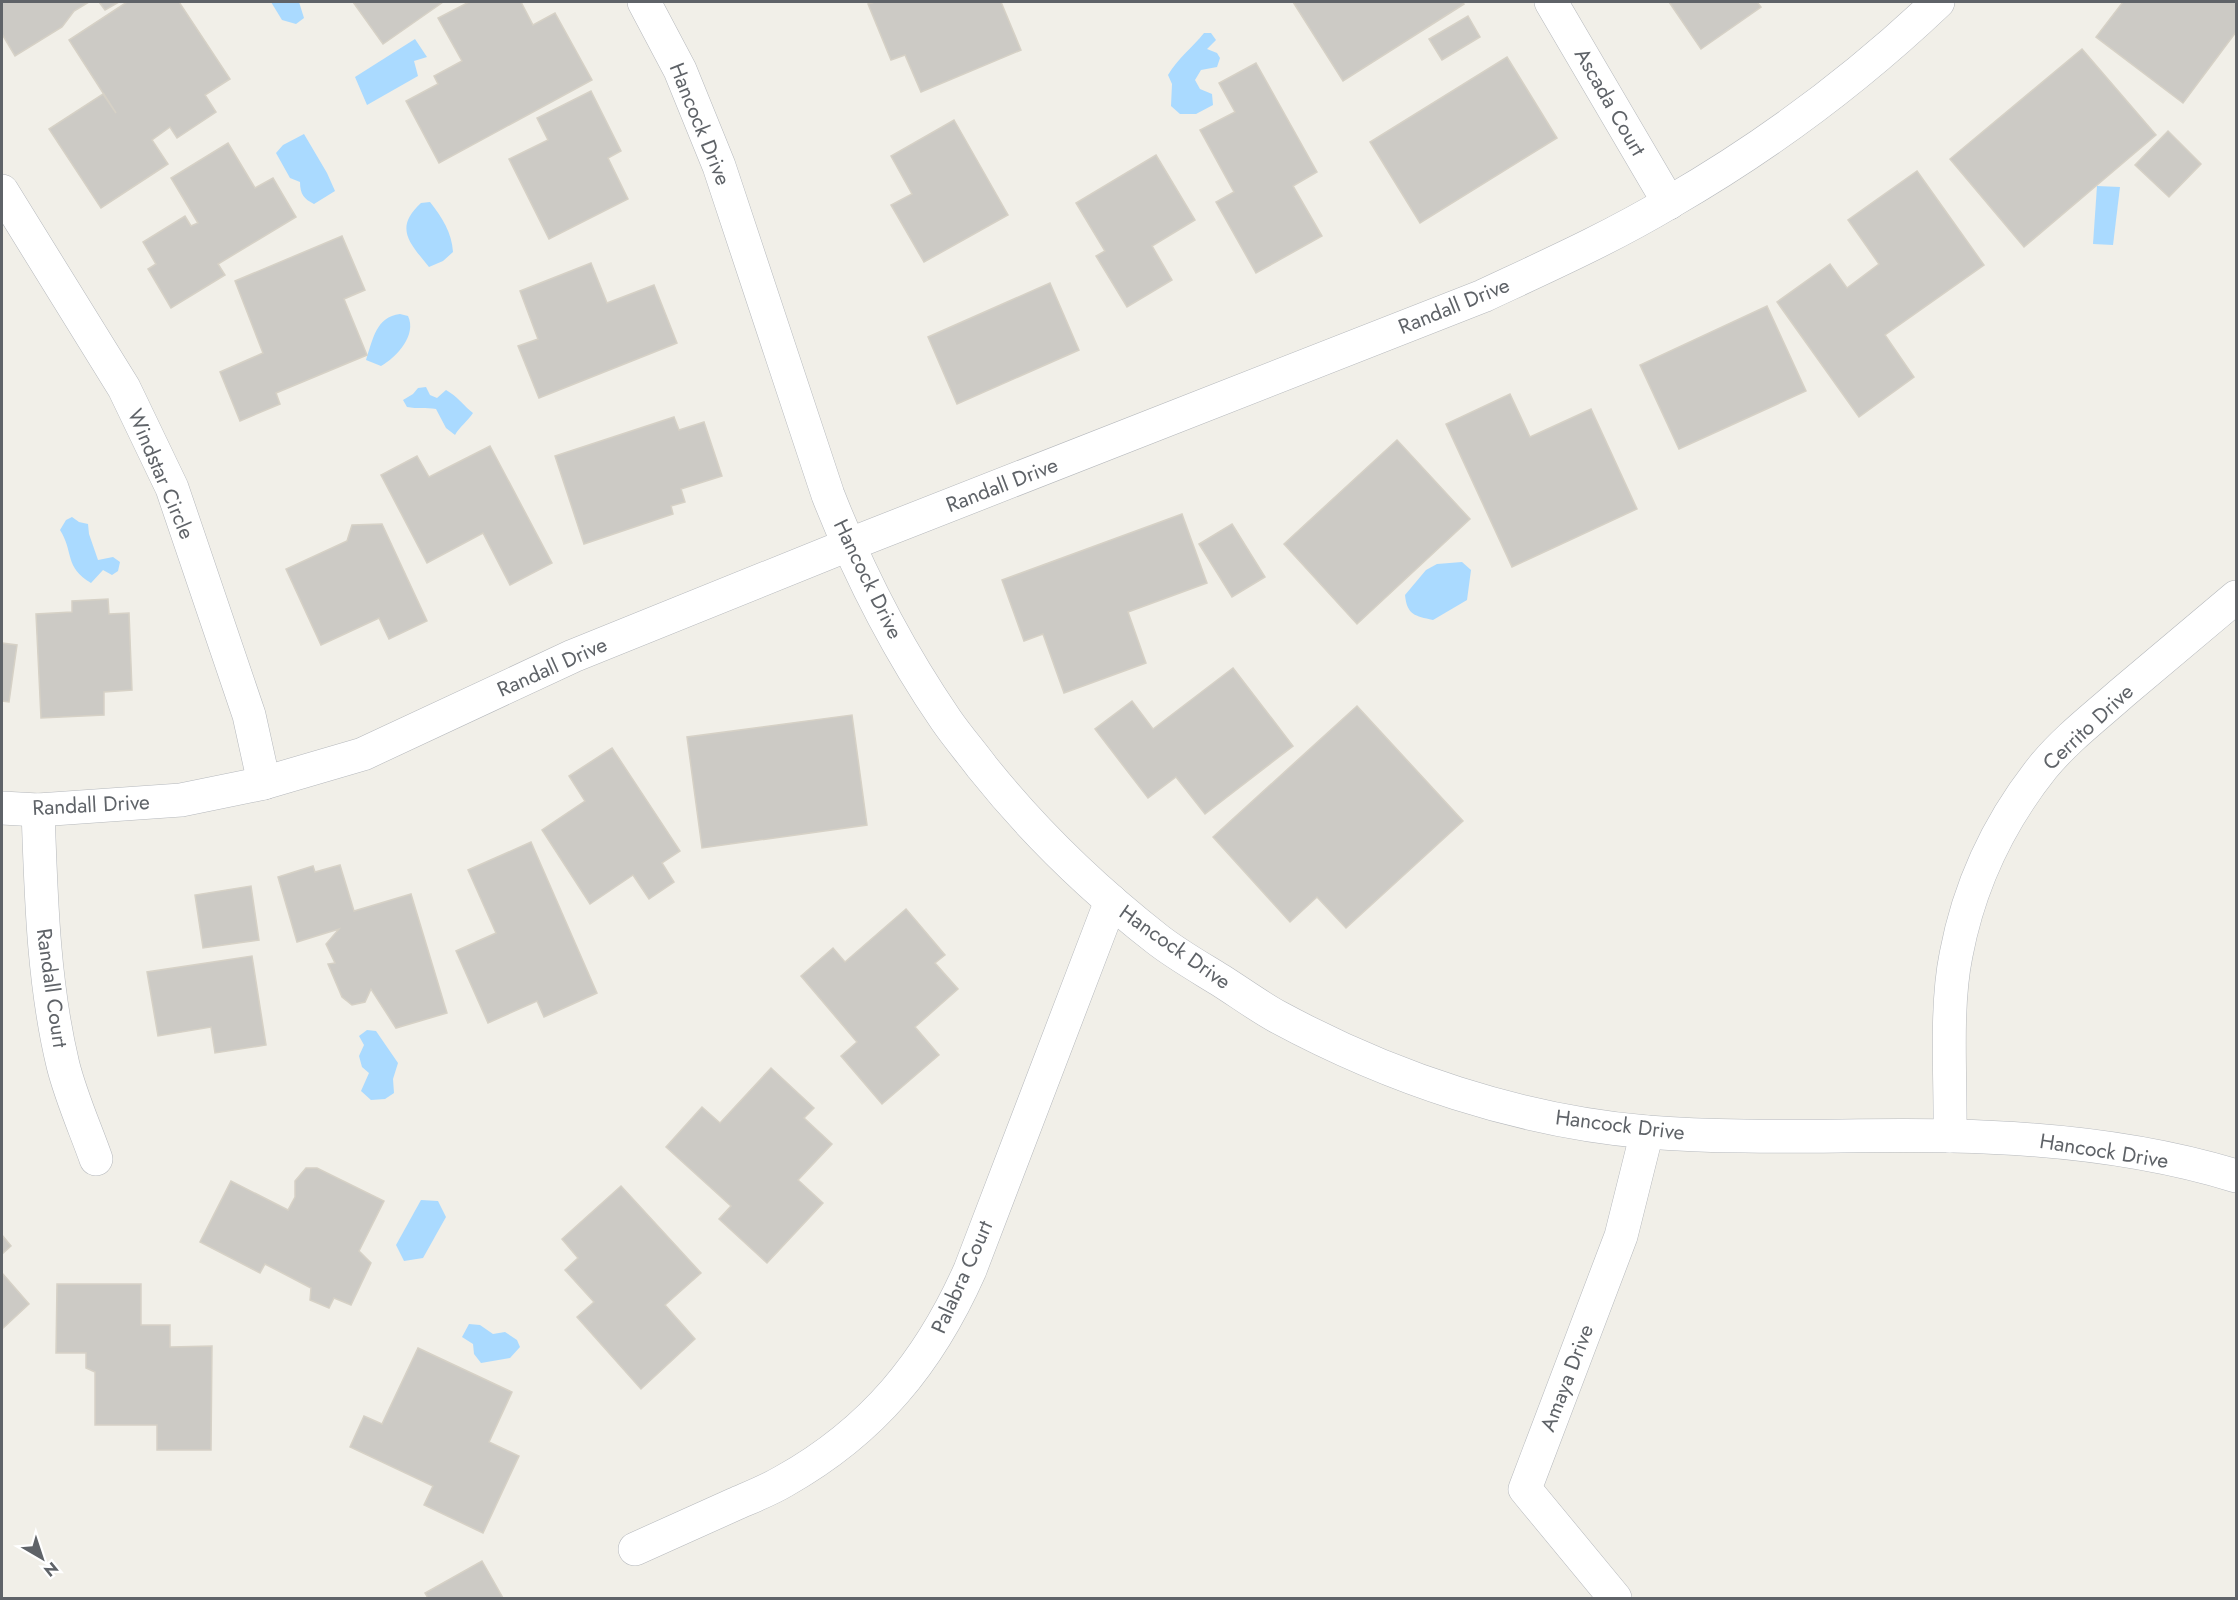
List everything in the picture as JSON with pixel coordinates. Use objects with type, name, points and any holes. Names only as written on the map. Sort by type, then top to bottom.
[{"type":"street","name":"Hancock Drive","points":[[644,2],[680,70],[719,166],[828,495],[848,545],[893,634],[947,722],[1010,802],[1082,876],[1161,942],[1276,1016],[1369,1060],[1432,1085],[1531,1113],[1647,1132],[1755,1137],[2025,1138],[2127,1150],[2236,1176]]},
{"type":"street","name":"Ascada Court","points":[[1551,2],[1669,203]]},
{"type":"street","name":"Randall Drive","points":[[2,808],[38,810],[181,800],[264,783],[363,754],[573,656],[848,545],[1483,296],[1581,251],[1720,172],[1808,112],[1892,45],[1938,2]]},
{"type":"street","name":"Windstar Circle","points":[[2,191],[124,388],[172,488],[249,715],[264,783]]},
{"type":"street","name":"Cerrito Drive","points":[[1950,1136],[1951,998],[1956,956],[1965,915],[1979,875],[1997,836],[2025,791],[2044,766],[2073,735],[2236,597]]},
{"type":"street","name":"Randall Court","points":[[38,810],[41,906],[52,1005],[63,1066],[96,1160]]},
{"type":"street","name":"Palabra Court","points":[[635,1549],[782,1483],[818,1461],[852,1435],[883,1406],[935,1340],[970,1270],[1110,901]]},
{"type":"street","name":"Amaya Drive","points":[[1615,1599],[1525,1489],[1621,1236],[1647,1132]]},
{"type":"water","points":[[271,2],[299,2],[304,18],[296,24],[282,20]]},
{"type":"water","points":[[1204,33],[1211,33],[1216,40],[1207,49],[1217,53],[1220,58],[1217,67],[1201,70],[1195,80],[1200,89],[1212,94],[1213,105],[1196,114],[1180,114],[1171,106],[1172,84],[1168,75]]},
{"type":"water","points":[[415,39],[427,57],[414,61],[418,76],[367,105],[355,77]]},
{"type":"water","points":[[304,134],[335,191],[314,204],[303,196],[300,182],[290,178],[276,153],[283,145]]},
{"type":"water","points":[[2097,186],[2120,187],[2113,245],[2093,244]]},
{"type":"water","points":[[430,202],[446,225],[453,252],[443,261],[429,267],[411,242],[406,228],[408,220],[421,203]]},
{"type":"water","points":[[400,314],[408,316],[410,323],[410,331],[404,345],[381,366],[366,360],[381,324],[392,316]]},
{"type":"water","points":[[426,387],[430,395],[437,398],[446,390],[473,413],[455,435],[446,428],[436,409],[407,407],[403,400],[418,388]]},
{"type":"water","points":[[72,517],[88,524],[98,560],[113,557],[120,562],[118,571],[112,575],[103,570],[91,583],[82,577],[73,565],[60,530],[66,520]]},
{"type":"water","points":[[1462,562],[1471,570],[1467,600],[1433,620],[1417,616],[1410,611],[1405,595],[1426,570],[1437,564]]},
{"type":"water","points":[[367,1030],[376,1031],[398,1063],[393,1079],[394,1093],[385,1099],[371,1100],[361,1091],[369,1073],[362,1067],[359,1056],[364,1045],[359,1036]]},
{"type":"water","points":[[421,1200],[438,1201],[446,1217],[423,1258],[404,1261],[396,1245]]},
{"type":"water","points":[[469,1324],[480,1325],[493,1334],[505,1332],[517,1340],[520,1347],[510,1358],[481,1363],[474,1354],[473,1344],[462,1337]]},
{"type":"building","points":[[2,2],[89,2],[74,11],[62,27],[15,56],[2,34]]},
{"type":"building","points":[[99,2],[119,2],[105,10]]},
{"type":"building","points":[[127,2],[179,2],[230,79],[205,95],[216,112],[177,138],[170,127],[152,140],[168,164],[101,208],[49,129],[103,94],[116,113],[69,40]]},
{"type":"building","points":[[353,2],[443,2],[383,44]]},
{"type":"building","points":[[469,2],[521,2],[533,25],[555,13],[592,80],[439,163],[406,101],[438,84],[434,76],[462,61],[438,18]]},
{"type":"building","points":[[875,2],[1001,2],[1021,50],[921,92],[905,55],[891,60],[868,4]]},
{"type":"building","points":[[1293,2],[1462,2],[1464,4],[1343,81]]},
{"type":"building","points":[[1669,2],[1757,2],[1761,7],[1701,49]]},
{"type":"building","points":[[2123,2],[2236,2],[2236,32],[2183,103],[2096,37]]},
{"type":"building","points":[[1468,16],[1480,37],[1442,60],[1429,39]]},
{"type":"building","points":[[2082,49],[2156,135],[2024,247],[1950,159]]},
{"type":"building","points":[[1507,57],[1557,138],[1420,223],[1370,142]]},
{"type":"building","points":[[1256,63],[1317,172],[1293,186],[1322,236],[1256,273],[1216,202],[1234,192],[1200,130],[1235,112],[1219,83]]},
{"type":"building","points":[[591,91],[621,151],[608,158],[628,199],[549,239],[509,159],[548,140],[537,118]]},
{"type":"building","points":[[954,120],[1008,215],[924,262],[891,205],[912,194],[891,156]]},
{"type":"building","points":[[2168,131],[2201,164],[2169,197],[2135,165]]},
{"type":"building","points":[[228,143],[255,188],[273,178],[296,217],[218,264],[225,275],[171,308],[148,269],[156,264],[143,242],[185,216],[191,226],[198,223],[171,178]]},
{"type":"building","points":[[1156,155],[1195,220],[1152,246],[1172,280],[1127,307],[1096,256],[1105,251],[1076,203]]},
{"type":"building","points":[[1917,171],[1984,265],[1885,335],[1914,377],[1859,417],[1777,302],[1830,264],[1847,288],[1879,264],[1848,220]]},
{"type":"building","points":[[342,236],[365,290],[344,299],[367,355],[276,393],[280,404],[240,421],[220,372],[263,353],[235,281]]},
{"type":"building","points":[[591,263],[607,303],[654,285],[677,343],[539,398],[518,346],[538,339],[520,291]]},
{"type":"building","points":[[1050,283],[1079,350],[957,404],[928,337]]},
{"type":"building","points":[[1767,306],[1806,391],[1679,449],[1640,365]]},
{"type":"building","points":[[1510,394],[1530,437],[1591,409],[1637,509],[1512,567],[1446,424]]},
{"type":"building","points":[[674,417],[679,430],[704,422],[722,476],[681,489],[685,502],[671,506],[673,514],[584,544],[555,456]]},
{"type":"building","points":[[1397,440],[1470,519],[1357,624],[1284,544]]},
{"type":"building","points":[[490,446],[552,563],[510,585],[483,533],[427,563],[381,475],[417,456],[429,477]]},
{"type":"building","points":[[1182,514],[1207,583],[1128,612],[1146,663],[1064,693],[1043,634],[1024,641],[1002,580]]},
{"type":"building","points":[[382,524],[427,621],[389,639],[379,618],[321,645],[286,569],[347,541],[352,525]]},
{"type":"building","points":[[1232,524],[1265,577],[1232,597],[1199,544]]},
{"type":"building","points":[[108,599],[109,614],[129,613],[132,690],[104,692],[104,715],[41,718],[36,614],[72,612],[72,601]]},
{"type":"building","points":[[2,643],[17,645],[9,702],[2,701]]},
{"type":"building","points":[[1233,668],[1293,746],[1205,814],[1176,777],[1148,798],[1095,729],[1132,701],[1153,729]]},
{"type":"building","points":[[1357,706],[1463,821],[1346,928],[1317,897],[1290,922],[1213,837]]},
{"type":"building","points":[[852,715],[867,825],[702,848],[687,737]]},
{"type":"building","points":[[612,748],[680,851],[662,863],[674,882],[649,899],[633,875],[590,904],[542,830],[585,801],[569,776]]},
{"type":"building","points":[[531,842],[597,993],[544,1017],[537,1001],[488,1023],[456,951],[496,933],[468,870]]},
{"type":"building","points":[[340,865],[354,911],[411,894],[447,1013],[396,1028],[371,989],[365,1002],[352,1005],[342,997],[328,964],[335,963],[326,944],[339,929],[297,942],[278,877],[313,866],[315,872]]},
{"type":"building","points":[[251,886],[259,940],[203,948],[195,895]]},
{"type":"building","points":[[906,909],[945,955],[935,963],[958,989],[915,1027],[939,1055],[882,1104],[841,1056],[857,1042],[801,976],[833,948],[845,962]]},
{"type":"building","points":[[252,956],[266,1045],[215,1053],[211,1027],[158,1036],[147,972]]},
{"type":"building","points":[[771,1068],[814,1108],[804,1118],[832,1144],[798,1180],[823,1203],[767,1263],[719,1219],[731,1206],[666,1147],[702,1107],[720,1123]]},
{"type":"building","points":[[306,1168],[317,1168],[384,1201],[359,1251],[371,1263],[351,1305],[334,1298],[329,1308],[310,1300],[311,1288],[265,1264],[260,1273],[200,1242],[231,1181],[288,1210],[295,1197],[295,1181]]},
{"type":"building","points":[[621,1186],[701,1273],[665,1305],[695,1339],[641,1389],[577,1317],[594,1302],[565,1270],[578,1258],[562,1239]]},
{"type":"building","points":[[2,1235],[11,1246],[2,1254]]},
{"type":"building","points":[[2,1273],[29,1304],[2,1329]]},
{"type":"building","points":[[57,1284],[141,1284],[141,1325],[170,1325],[170,1347],[212,1346],[211,1450],[157,1450],[157,1425],[95,1425],[95,1372],[86,1368],[86,1353],[56,1353]]},
{"type":"building","points":[[418,1348],[512,1392],[489,1442],[519,1456],[483,1533],[424,1505],[433,1486],[350,1447],[364,1416],[382,1424]]},
{"type":"building","points":[[482,1561],[503,1598],[428,1598],[425,1593]]}]
